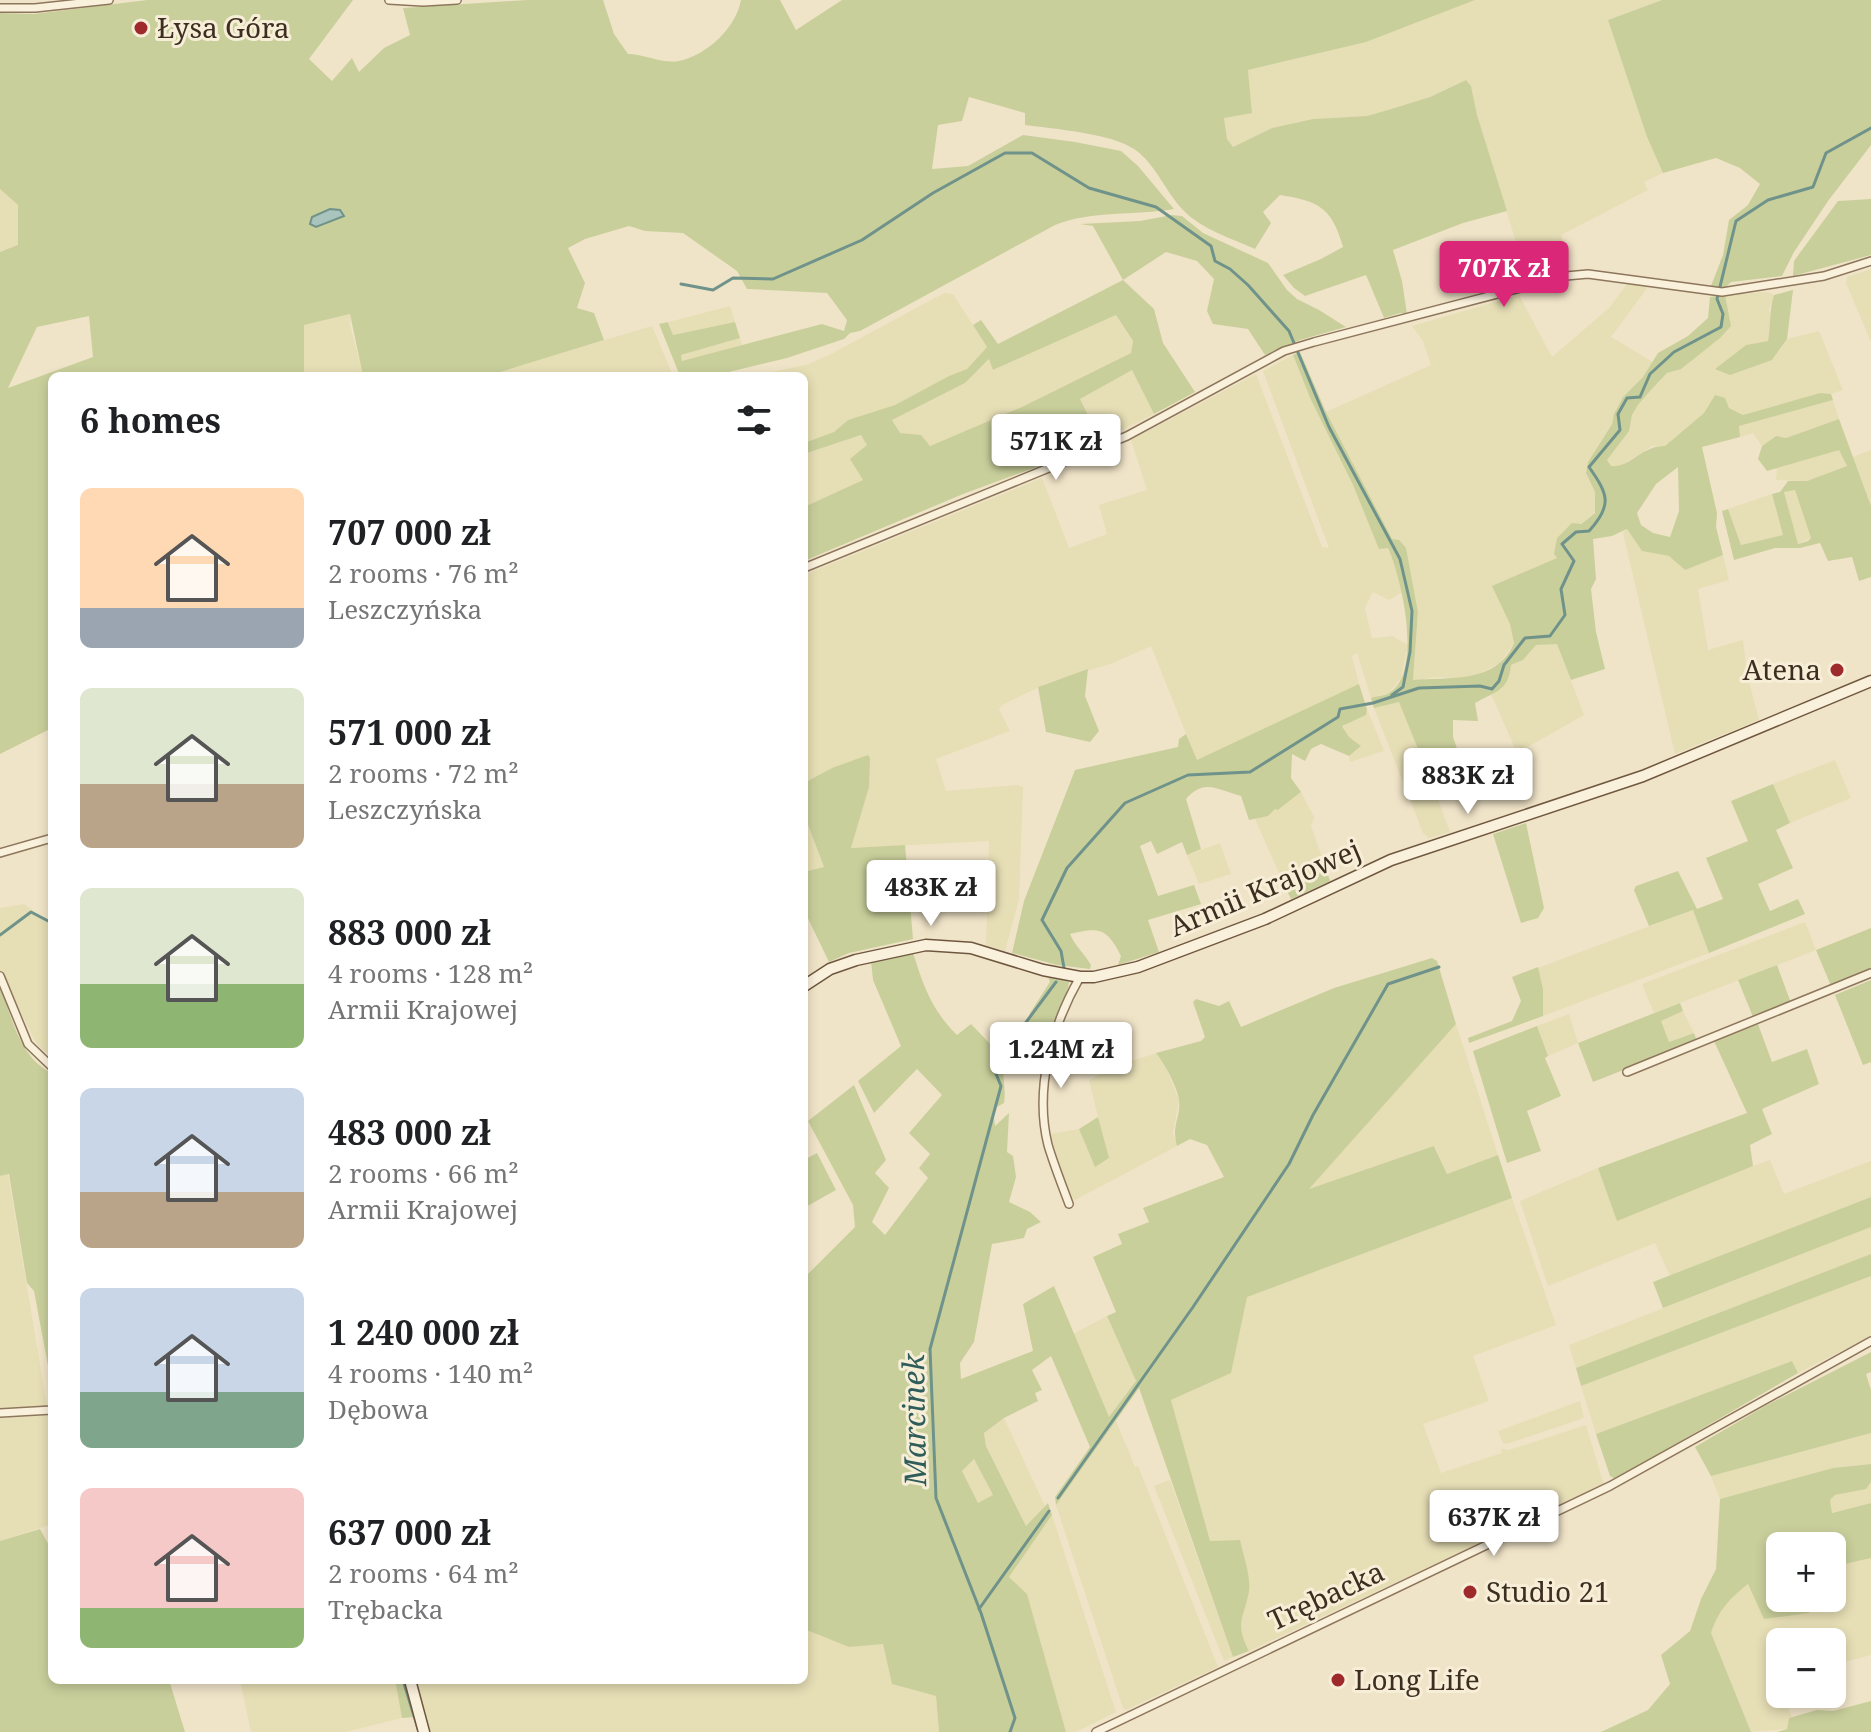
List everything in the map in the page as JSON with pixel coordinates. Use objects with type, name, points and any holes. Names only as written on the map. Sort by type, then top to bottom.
[{"type":"street","points":[[0,8],[35,8],[109,0]]},
{"type":"street","points":[[389,0],[457,0]]},
{"type":"street","points":[[808,566],[1127,436],[1301,346],[1566,276],[1588,274],[1722,292],[1824,276],[1871,261]]},
{"type":"street","name":"Armii Krajowej","points":[[808,983],[830,969],[856,960],[926,945],[971,948],[1043,970],[1080,977],[1117,973],[1219,938],[1391,860],[1643,776],[1871,681]]},
{"type":"street","points":[[0,853],[48,839]]},
{"type":"street","points":[[1627,1072],[1871,973]]},
{"type":"street","points":[[0,976],[28,1044],[48,1063]]},
{"type":"street","points":[[1069,1204],[1048,1143],[1045,1081],[1060,1014],[1080,977]]},
{"type":"street","name":"Trębacka","points":[[1096,1732],[1610,1486],[1871,1341]]},
{"type":"street","points":[[0,1413],[48,1410]]},
{"type":"street","points":[[411,1684],[424,1732]]},
{"type":"shaded area","points":[[1475,0],[1662,0],[1608,20],[1647,137],[1663,173],[1644,182],[1648,190],[1561,235],[1570,267],[1526,275],[1471,86],[1466,80],[1430,97],[1367,116],[1313,119],[1272,128],[1233,147],[1227,139],[1224,117],[1252,112],[1248,70],[1366,42]]},
{"type":"shaded area","points":[[0,189],[18,205],[18,246],[0,252]]},
{"type":"shaded area","points":[[1871,269],[1871,342],[1846,283],[1847,277]]},
{"type":"shaded area","points":[[1628,283],[1648,287],[1611,337],[1653,362],[1623,397],[1612,423],[1588,462],[1586,473],[1595,492],[1595,512],[1580,524],[1557,558],[1499,597],[1514,643],[1500,663],[1469,679],[1436,677],[1413,681],[1418,612],[1409,563],[1392,540],[1326,412],[1431,365],[1423,341],[1412,326],[1519,295],[1552,357],[1609,308]]},
{"type":"shaded area","points":[[1767,292],[1774,295],[1769,309],[1768,341],[1746,345],[1715,369],[1772,360],[1787,339],[1819,331],[1843,390],[1831,394],[1820,393],[1743,415],[1729,408],[1715,395],[1704,413],[1665,446],[1652,446],[1619,467],[1611,467],[1607,460],[1628,431],[1638,405],[1667,373],[1681,369],[1700,353],[1727,304],[1725,295]]},
{"type":"shaded area","points":[[944,293],[953,294],[987,347],[967,369],[895,405],[848,420],[834,432],[808,442],[808,372],[772,372],[809,364]]},
{"type":"shaded area","points":[[730,306],[735,322],[673,335],[669,322]]},
{"type":"shaded area","points":[[351,314],[350,324],[362,372],[304,372],[303,325]]},
{"type":"shaded area","points":[[1116,315],[1133,342],[1131,353],[1024,406],[930,446],[920,435],[900,433],[892,420],[965,383],[990,359],[993,370]]},
{"type":"shaded area","points":[[652,326],[671,372],[499,372]]},
{"type":"shaded area","points":[[740,338],[742,345],[682,362],[681,355]]},
{"type":"shaded area","points":[[1293,355],[1379,548],[1388,548],[1402,592],[1389,600],[1373,592],[1365,608],[1372,638],[1392,636],[1408,645],[1401,678],[1389,693],[1371,698],[1357,653],[1352,656],[1359,684],[1197,761],[1151,646],[1113,663],[1047,683],[1002,705],[999,709],[1010,731],[936,759],[946,791],[1023,787],[1019,900],[1005,951],[986,945],[989,841],[851,848],[869,787],[832,768],[808,781],[808,573],[1042,478],[1069,548],[1107,534],[1099,505],[1147,490],[1131,440],[1256,374],[1322,547],[1329,548],[1263,371]]},
{"type":"shaded area","points":[[1132,369],[1154,414],[1042,465],[1036,447],[1092,423],[1080,399]]},
{"type":"shaded area","points":[[1833,400],[1839,419],[1786,438],[1776,436],[1762,446],[1753,433],[1740,437],[1739,426]]},
{"type":"shaded area","points":[[861,435],[868,445],[863,480],[808,505],[808,453]]},
{"type":"shaded area","points":[[1839,449],[1847,466],[1807,481],[1776,480],[1777,468]]},
{"type":"shaded area","points":[[1871,450],[1871,506],[1853,457]]},
{"type":"shaded area","points":[[1795,490],[1811,538],[1797,544],[1784,491]]},
{"type":"shaded area","points":[[1772,494],[1783,535],[1741,545],[1728,509]]},
{"type":"shaded area","points":[[1627,529],[1642,551],[1669,556],[1685,570],[1723,555],[1729,580],[1698,589],[1708,650],[1743,640],[1747,674],[1759,720],[1675,754],[1623,533]]},
{"type":"shaded area","points":[[1557,643],[1584,715],[1517,753],[1491,694],[1502,689],[1511,665],[1523,660],[1536,645]]},
{"type":"shaded area","points":[[1399,701],[1450,832],[1429,838],[1423,833],[1374,708]]},
{"type":"shaded area","points":[[1367,709],[1384,751],[1350,762],[1349,756],[1361,746],[1349,737],[1342,725],[1366,715]]},
{"type":"shaded area","points":[[1835,760],[1851,798],[1790,823],[1773,784]]},
{"type":"shaded area","points":[[1301,792],[1314,817],[1311,826],[1327,871],[1285,887],[1255,819],[1279,810]]},
{"type":"shaded area","points":[[808,825],[824,867],[808,871]]},
{"type":"shaded area","points":[[1220,843],[1231,874],[1199,884],[1187,855]]},
{"type":"shaded area","points":[[24,904],[48,922],[48,1054],[37,1045],[0,971],[0,908]]},
{"type":"shaded area","points":[[1693,910],[1709,953],[1543,1016],[1543,989],[1538,968]]},
{"type":"shaded area","points":[[1805,922],[1816,950],[1654,1013],[1642,984]]},
{"type":"shaded area","points":[[1683,1011],[1694,1033],[1669,1042],[1661,1021]]},
{"type":"shaded area","points":[[1569,1014],[1578,1043],[1548,1056],[1537,1026]]},
{"type":"shaded area","points":[[1456,1024],[1498,1155],[1447,1174],[1435,1146],[1307,1190]]},
{"type":"shaded area","points":[[1156,1053],[1163,1061],[1179,1100],[1173,1133],[1177,1146],[1075,1200],[1070,1197],[1050,1134],[1079,1129],[1095,1166],[1108,1158],[1089,1080],[1111,1068]]},
{"type":"shaded area","points":[[1770,1160],[1784,1194],[1871,1161],[1871,1197],[1670,1276],[1655,1243],[1548,1286],[1520,1201],[1598,1168],[1617,1220]]},
{"type":"shaded area","points":[[8,1174],[47,1406],[0,1408],[0,1176]]},
{"type":"shaded area","points":[[1512,1198],[1556,1325],[1473,1356],[1489,1401],[1423,1424],[1441,1473],[1502,1453],[1501,1449],[1509,1450],[1586,1425],[1604,1485],[1249,1651],[1240,1635],[1242,1610],[1249,1588],[1239,1540],[1210,1541],[1171,1400],[1230,1373],[1246,1297]]},
{"type":"shaded area","points":[[1871,1227],[1871,1254],[1576,1368],[1569,1345]]},
{"type":"shaded area","points":[[1871,1276],[1871,1336],[1798,1373],[1792,1361],[1596,1434],[1581,1386]]},
{"type":"shaded area","points":[[1107,1316],[1136,1381],[1109,1418],[1073,1334]]},
{"type":"shaded area","points":[[1580,1401],[1584,1418],[1503,1443],[1498,1431]]},
{"type":"shaded area","points":[[48,1415],[48,1525],[0,1541],[0,1418]]},
{"type":"shaded area","points":[[1004,1418],[1045,1506],[1026,1526],[986,1446],[984,1432]]},
{"type":"shaded area","points":[[1116,1421],[1135,1467],[1138,1466],[1218,1667],[1126,1710],[1056,1505]]},
{"type":"shaded area","points":[[1871,1433],[1871,1464],[1833,1468],[1720,1499],[1711,1476]]},
{"type":"shaded area","points":[[974,1459],[993,1495],[978,1504],[962,1471]]},
{"type":"shaded area","points":[[1170,1480],[1233,1657],[1224,1661],[1154,1486]]},
{"type":"shaded area","points":[[1871,1482],[1871,1503],[1831,1513],[1830,1500],[1835,1495],[1866,1489]]},
{"type":"shaded area","points":[[1052,1515],[1116,1712],[1076,1732],[1066,1732],[1027,1594],[1009,1577]]},
{"type":"shaded area","points":[[1871,1558],[1871,1655],[1846,1661],[1846,1628],[1766,1628],[1766,1708],[1788,1708],[1792,1717],[1787,1729],[1751,1732],[1710,1633],[1717,1614],[1748,1584],[1765,1619],[1786,1612],[1846,1612],[1846,1564]]},
{"type":"shaded area","points":[[808,1631],[849,1647],[883,1643],[892,1684],[936,1696],[939,1732],[431,1732],[417,1684],[808,1684]]},
{"type":"shaded area","points":[[241,1684],[396,1684],[402,1718],[346,1732],[251,1732]]},
{"type":"green space","points":[[147,0],[353,0],[309,59],[332,81],[352,58],[359,72],[384,48],[410,35],[403,8],[527,0],[603,0],[614,34],[628,54],[673,62],[700,53],[719,39],[733,20],[741,0],[780,0],[796,30],[842,0],[1475,0],[1366,42],[1248,70],[1252,113],[1224,118],[1227,139],[1233,147],[1272,128],[1313,119],[1367,116],[1430,97],[1466,80],[1471,86],[1507,211],[1463,223],[1393,250],[1407,314],[1384,318],[1366,275],[1305,296],[1283,275],[1343,247],[1329,215],[1314,204],[1280,195],[1263,212],[1271,223],[1255,249],[1192,218],[1177,204],[1149,163],[1134,149],[1097,135],[1025,125],[1025,113],[969,97],[962,121],[938,125],[932,169],[968,166],[1023,135],[1075,142],[1121,151],[1138,166],[1174,209],[1084,217],[1055,225],[860,331],[850,333],[844,339],[787,358],[729,372],[678,372],[659,324],[668,322],[673,335],[735,322],[740,338],[681,355],[682,361],[822,324],[844,331],[847,320],[827,293],[747,289],[737,271],[683,233],[645,231],[629,226],[585,239],[568,248],[585,283],[577,308],[594,313],[604,340],[500,372],[362,372],[350,314],[304,325],[304,372],[52,372],[93,357],[89,316],[37,327],[8,388],[48,373],[48,730],[0,754],[0,252],[18,245],[18,205],[0,189],[0,13],[34,14]]},
{"type":"green space","points":[[1662,0],[1871,0],[1871,145],[1828,201],[1782,276],[1731,282],[1725,288],[1711,286],[1723,255],[1729,220],[1748,205],[1760,184],[1740,168],[1716,158],[1663,173],[1647,137],[1608,20]]},
{"type":"green space","points":[[1871,199],[1871,255],[1793,276],[1794,261],[1838,201]]},
{"type":"green space","points":[[1182,216],[1203,233],[1268,263],[1297,299],[1346,327],[1300,340],[1265,355],[1248,329],[1213,324],[1207,311],[1214,279],[1197,261],[1166,252],[1123,280],[1093,226],[1080,224]]},
{"type":"green space","points":[[1123,280],[1154,309],[1163,343],[1195,392],[1154,414],[1132,370],[1080,399],[1092,423],[1036,447],[1042,465],[963,494],[808,559],[808,505],[863,480],[850,459],[867,445],[861,435],[808,453],[808,442],[834,432],[848,420],[895,405],[967,369],[987,347],[973,325],[981,320],[998,344]],"holes":[[[1116,315],[1133,341],[1131,353],[1024,406],[930,446],[921,435],[900,433],[892,420],[965,383],[989,359],[993,370]]]},
{"type":"green space","points":[[1793,290],[1787,339],[1772,360],[1730,375],[1715,369],[1746,345],[1768,341],[1774,295]]},
{"type":"green space","points":[[1725,295],[1731,326],[1681,369],[1667,373],[1638,405],[1629,431],[1607,460],[1611,466],[1624,464],[1649,449],[1665,446],[1704,413],[1715,395],[1725,398],[1729,408],[1743,415],[1820,393],[1831,394],[1833,400],[1739,426],[1740,437],[1702,447],[1723,555],[1685,570],[1669,556],[1642,551],[1627,529],[1612,536],[1593,539],[1596,579],[1591,589],[1596,632],[1605,669],[1571,680],[1557,644],[1536,645],[1523,660],[1511,665],[1507,681],[1500,690],[1475,703],[1478,721],[1453,720],[1453,737],[1467,777],[1435,791],[1399,702],[1374,708],[1371,698],[1389,693],[1400,682],[1405,666],[1406,624],[1399,580],[1388,548],[1379,549],[1293,355],[1300,352],[1326,412],[1392,539],[1399,540],[1406,548],[1418,612],[1413,680],[1471,676],[1496,666],[1514,643],[1510,624],[1492,586],[1557,558],[1554,554],[1557,538],[1572,523],[1581,524],[1595,513],[1595,492],[1586,473],[1588,462],[1612,424],[1623,397],[1643,377],[1658,353],[1688,336],[1708,318],[1710,297]],"holes":[[[1678,467],[1679,511],[1670,537],[1653,533],[1641,525],[1637,513],[1656,484]]]},
{"type":"green space","points":[[1839,419],[1871,506],[1871,577],[1859,581],[1852,557],[1828,561],[1820,543],[1800,548],[1775,548],[1734,560],[1722,511],[1728,509],[1741,545],[1783,535],[1772,494],[1780,492],[1788,481],[1807,481],[1847,466],[1839,450],[1767,471],[1758,459],[1762,446],[1776,436],[1786,438]],"holes":[[[1795,490],[1811,538],[1798,544],[1784,492]]]},
{"type":"green space","points":[[1088,669],[1085,696],[1099,731],[1090,742],[1046,732],[1038,687]]},
{"type":"green space","points":[[1359,684],[1366,715],[1342,726],[1349,737],[1361,746],[1349,756],[1321,744],[1311,749],[1305,761],[1292,754],[1291,778],[1301,792],[1278,810],[1275,809],[1268,816],[1249,820],[1241,796],[1205,787],[1186,799],[1201,849],[1187,855],[1182,842],[1157,854],[1151,841],[1140,846],[1158,896],[1194,885],[1201,904],[1148,920],[1159,952],[1118,965],[1121,956],[1111,940],[1101,932],[1088,931],[1070,934],[1091,965],[1090,969],[1057,965],[1012,953],[1024,901],[1075,770],[1178,747],[1179,739],[1186,734],[1197,760]]},
{"type":"green space","points":[[868,755],[870,758],[869,787],[851,848],[905,845],[913,939],[849,953],[829,962],[808,918],[808,871],[824,867],[808,825],[808,781]]},
{"type":"green space","points":[[1773,784],[1790,823],[1776,830],[1793,868],[1758,884],[1770,911],[1798,899],[1805,914],[1709,953],[1693,910],[1649,926],[1634,890],[1636,886],[1678,871],[1697,909],[1723,899],[1706,858],[1748,841],[1731,801]]},
{"type":"green space","points":[[1526,823],[1544,908],[1538,918],[1521,923],[1493,834]]},
{"type":"green space","points":[[1327,871],[1330,881],[1291,899],[1285,887]]},
{"type":"green space","points":[[1871,928],[1871,970],[1831,986],[1816,950]]},
{"type":"green space","points":[[913,953],[929,997],[948,1025],[957,1035],[971,1024],[994,1048],[1000,1041],[1020,1036],[1030,1013],[1050,982],[1048,977],[1069,982],[1051,1034],[1005,1051],[1004,1103],[993,1109],[995,1126],[1009,1113],[1007,1152],[1013,1156],[1016,1177],[1009,1202],[1030,1212],[1041,1222],[1027,1229],[1024,1238],[992,1244],[974,1342],[960,1363],[961,1379],[1033,1351],[1023,1304],[1054,1286],[1109,1417],[1136,1381],[1107,1316],[1116,1312],[1093,1257],[1122,1244],[1118,1234],[1149,1222],[1143,1208],[1224,1177],[1207,1145],[1190,1139],[1177,1146],[1178,1095],[1156,1053],[1201,1041],[1205,1037],[1193,1002],[1196,999],[1219,1006],[1229,1001],[1241,1027],[1334,988],[1432,958],[1437,961],[1456,1024],[1309,1189],[1434,1146],[1447,1174],[1498,1155],[1512,1198],[1247,1297],[1231,1373],[1171,1400],[1210,1541],[1240,1540],[1249,1579],[1241,1627],[1249,1651],[1233,1657],[1139,1388],[1056,1505],[1055,1497],[1090,1447],[1051,1356],[1032,1370],[1042,1390],[1035,1393],[1038,1401],[1004,1418],[984,1433],[986,1446],[1026,1526],[1048,1503],[1052,1515],[1009,1577],[1027,1594],[1066,1732],[939,1732],[936,1696],[892,1684],[883,1644],[849,1647],[808,1631],[808,1274],[855,1227],[853,1205],[808,1121],[854,1085],[886,1160],[875,1173],[889,1188],[872,1222],[885,1235],[928,1178],[919,1168],[930,1154],[909,1133],[942,1095],[917,1069],[874,1113],[858,1081],[901,1046],[873,980],[871,961]],"holes":[[[974,1459],[993,1495],[978,1503],[962,1471]]]},
{"type":"green space","points":[[1777,965],[1791,1003],[1753,1017],[1738,980]]},
{"type":"green space","points":[[1538,967],[1543,989],[1543,1016],[1469,1043],[1468,1038],[1512,1021],[1521,1001],[1512,977]]},
{"type":"green space","points":[[1871,980],[1871,1062],[1863,1065],[1835,995]]},
{"type":"green space","points":[[0,987],[25,1048],[48,1071],[48,1366],[34,1291],[27,1283],[9,1174],[0,1176]]},
{"type":"green space","points":[[1680,1003],[1683,1011],[1661,1021],[1669,1042],[1694,1033],[1697,1041],[1593,1082],[1578,1043]]},
{"type":"green space","points":[[1758,1024],[1772,1062],[1807,1049],[1819,1084],[1762,1109],[1772,1134],[1750,1145],[1753,1166],[1617,1221],[1598,1168],[1747,1113],[1714,1041]]},
{"type":"green space","points":[[1537,1026],[1548,1056],[1545,1058],[1561,1096],[1527,1111],[1541,1151],[1507,1163],[1473,1051]]},
{"type":"green space","points":[[1098,1117],[1109,1158],[1095,1167],[1079,1129]]},
{"type":"green space","points":[[817,1153],[836,1190],[808,1206],[808,1158]]},
{"type":"green space","points":[[1871,1197],[1871,1227],[1663,1308],[1653,1282]]},
{"type":"green space","points":[[1871,1254],[1871,1276],[1581,1386],[1576,1368]]},
{"type":"green space","points":[[1871,1352],[1871,1372],[1866,1374],[1871,1390],[1871,1433],[1711,1476],[1695,1447],[1765,1406]]},
{"type":"green space","points":[[1792,1361],[1798,1373],[1615,1479],[1610,1476],[1596,1434]]},
{"type":"green space","points":[[1871,1464],[1871,1482],[1866,1489],[1835,1495],[1830,1500],[1832,1513],[1871,1503],[1871,1558],[1846,1564],[1846,1532],[1766,1532],[1766,1612],[1809,1613],[1764,1619],[1748,1584],[1725,1606],[1711,1633],[1751,1732],[1601,1732],[1648,1710],[1670,1684],[1661,1655],[1690,1631],[1716,1569],[1720,1499],[1833,1468]]},
{"type":"green space","points":[[40,1529],[48,1544],[48,1684],[170,1684],[185,1732],[0,1732],[0,1541]]},
{"type":"green space","points":[[396,1684],[406,1684],[416,1717],[402,1718]]},
{"type":"green space","points":[[1871,1701],[1871,1732],[1777,1732],[1787,1729],[1789,1718],[1817,1710]]},
{"type":"water","points":[[330,209],[340,210],[344,216],[316,227],[310,224],[312,217]]},
{"type":"waterway","name":"Marcinek","points":[[1064,968],[1061,951],[1042,920],[1067,868],[1125,803],[1188,775],[1250,772],[1338,717],[1340,709],[1373,703],[1419,688],[1480,686],[1492,689],[1499,681],[1504,665],[1525,638],[1550,636],[1565,615],[1561,589],[1574,561],[1562,544],[1576,532],[1589,531],[1605,506],[1604,492],[1589,467],[1620,430],[1618,414],[1627,398],[1640,397],[1650,374],[1674,352],[1721,327],[1723,314],[1717,299],[1736,221],[1768,200],[1813,187],[1826,153],[1871,128]]},
{"type":"waterway","points":[[681,284],[713,290],[733,278],[773,279],[862,240],[933,193],[1005,153],[1032,153],[1089,188],[1156,207],[1211,246],[1215,261],[1248,285],[1289,331],[1329,427],[1400,559],[1412,611],[1410,652],[1403,687],[1392,695]]},
{"type":"waterway","points":[[0,935],[31,912],[48,921]]},
{"type":"waterway","points":[[1058,1498],[1289,1164],[1313,1115],[1388,984],[1439,967]]},
{"type":"waterway","name":"Marcinek","points":[[1010,1732],[1015,1718],[981,1613],[936,1498],[930,1349],[1001,1086],[992,1064],[999,1048],[1018,1033],[1056,982]]},
{"type":"waterway","points":[[979,1609],[1049,1511]]},
{"type":"waterway","points":[[404,1684],[419,1732]]},
{"type":"place","name":"Łysa Góra","points":[[141,28]]},
{"type":"place","name":"Atena","points":[[1837,670]]},
{"type":"place","name":"Studio 21","points":[[1470,1592]]},
{"type":"place","name":"Long Life","points":[[1338,1680]]}]
